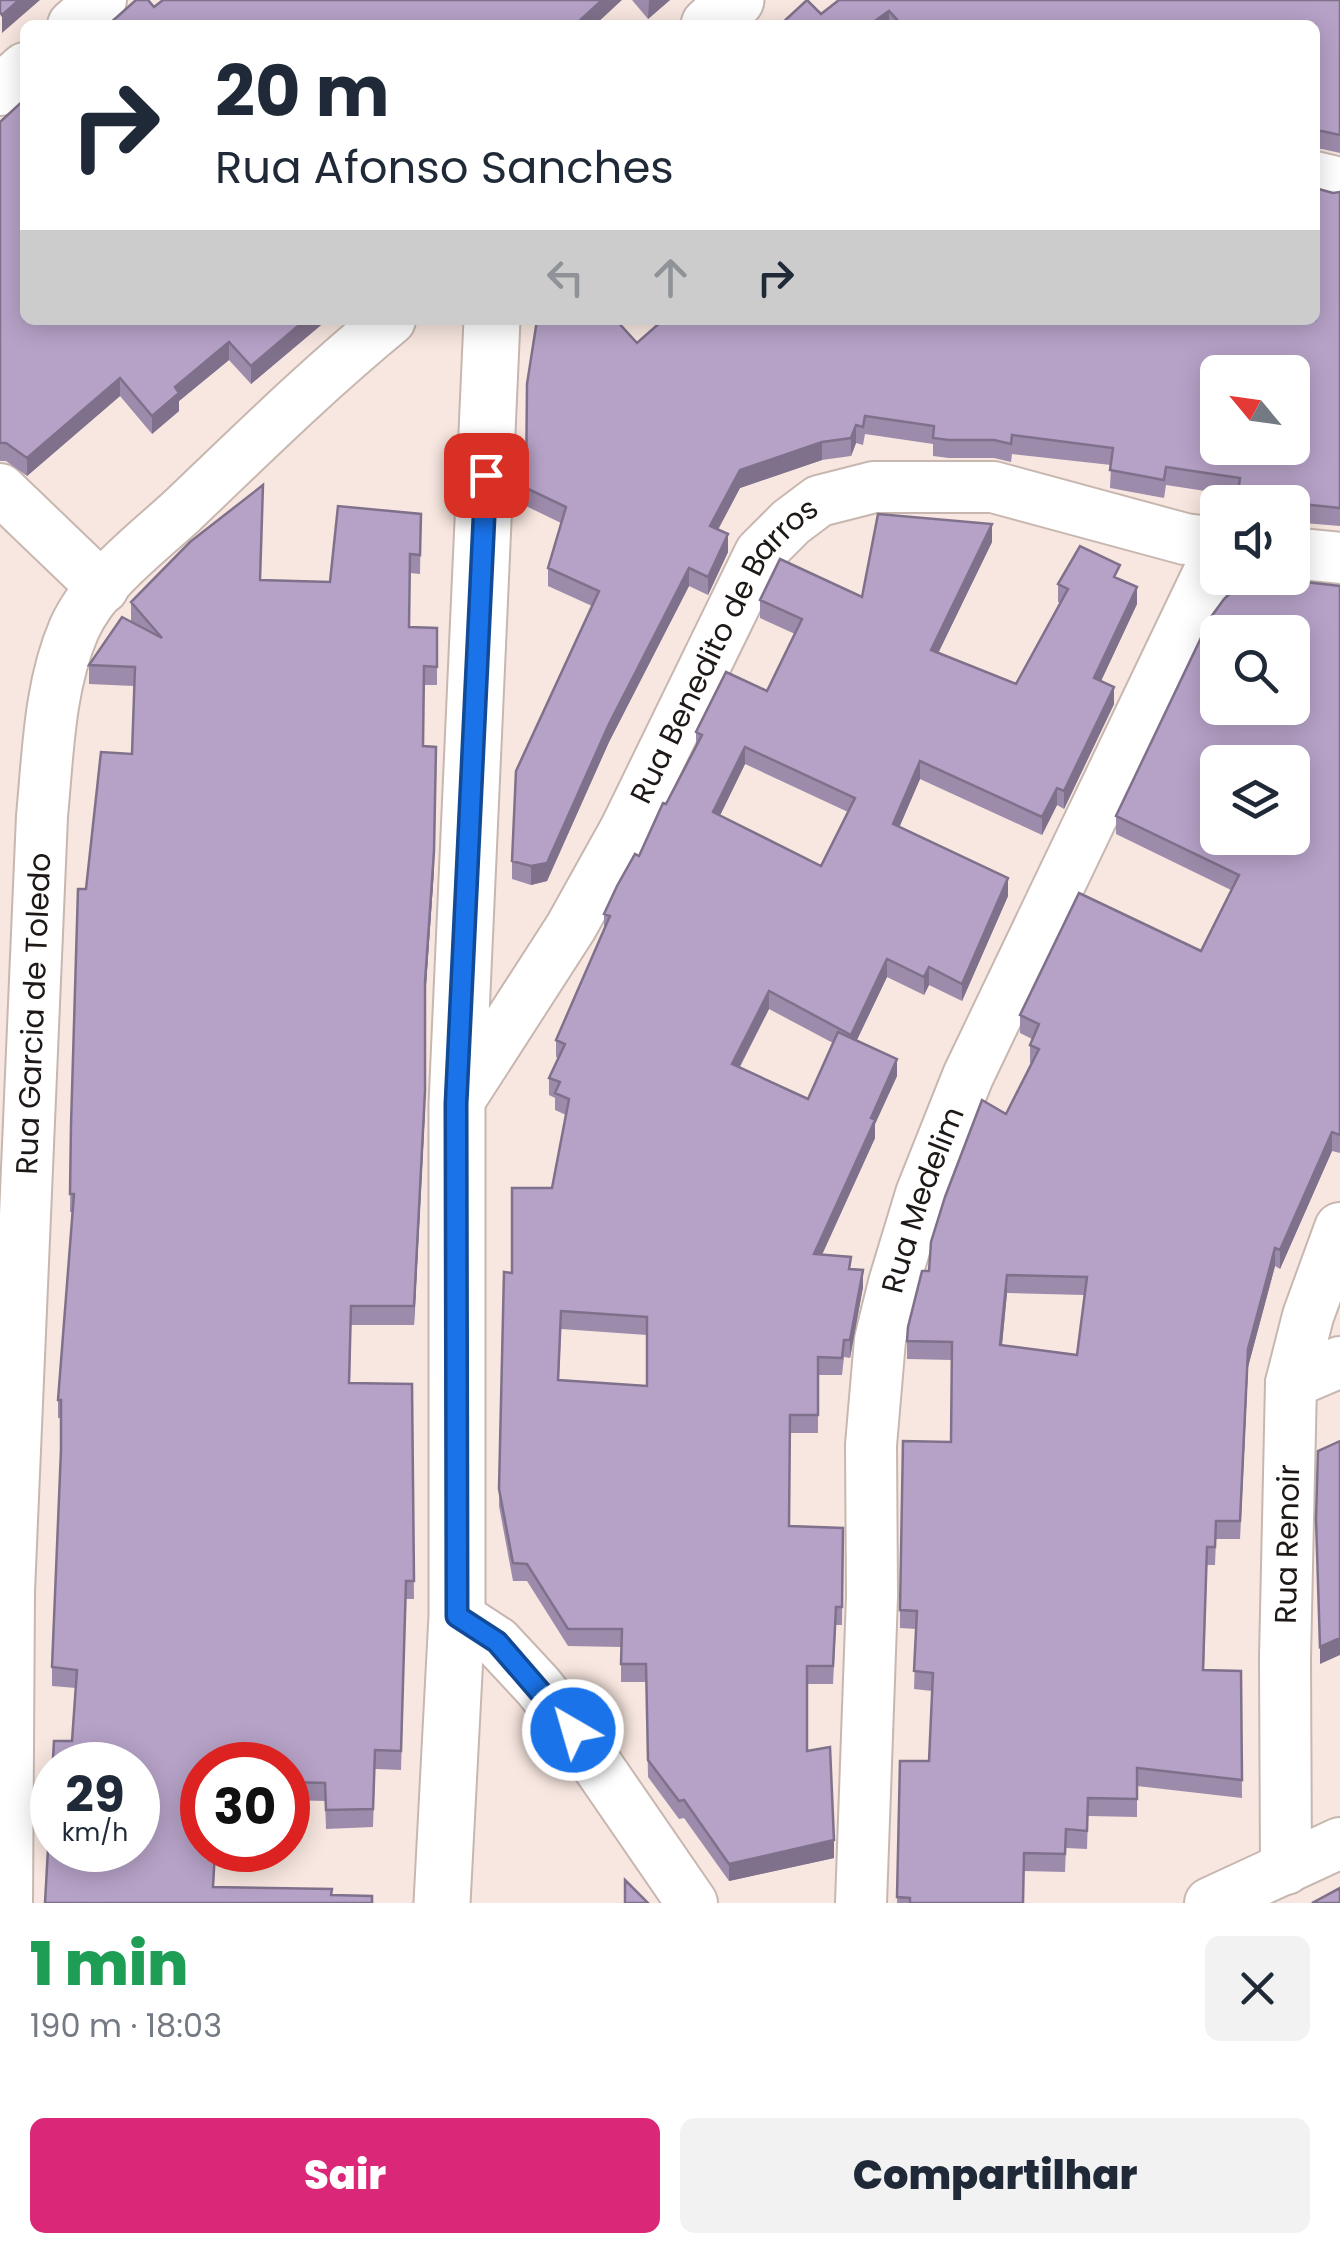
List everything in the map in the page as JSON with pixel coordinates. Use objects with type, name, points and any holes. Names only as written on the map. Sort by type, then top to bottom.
[{"type":"street","points":[[79,20],[101,0]]},
{"type":"street","points":[[714,20],[736,0]]},
{"type":"street","points":[[0,90],[20,72]]},
{"type":"street","name":"Rua Garcia de Toledo","points":[[6,1903],[4,1587],[42,816],[54,703],[64,653],[76,624],[104,588],[336,364],[384,325]]},
{"type":"street","points":[[442,1903],[457,1616],[456,1104],[492,325]]},
{"type":"street","name":"Rua Benedito de Barros","points":[[456,1104],[571,927],[625,830],[760,553],[819,500],[874,487],[994,487],[1200,541]]},
{"type":"street","points":[[0,489],[104,588]]},
{"type":"street","points":[[1310,554],[1340,558]]},
{"type":"street","name":"Rua Medelim","points":[[861,1903],[872,1596],[871,1444],[880,1340],[894,1283],[921,1194],[968,1076],[1200,591]]},
{"type":"street","name":"Rua Renoir","points":[[1286,1869],[1291,1383],[1308,1316],[1340,1228]]},
{"type":"street","points":[[1291,1383],[1340,1362]]},
{"type":"street","points":[[457,1616],[497,1642],[538,1686],[573,1730],[692,1903]]},
{"type":"street","points":[[1210,1903],[1340,1843]]},
{"type":"building","points":[[0,0],[19,0],[2,15]]},
{"type":"building","points":[[136,0],[148,0],[154,7],[163,0],[602,0],[580,20],[114,20]]},
{"type":"building","points":[[807,0],[821,14],[839,0],[1340,0],[1340,135],[1320,131],[1320,20],[897,20],[889,11],[876,20],[785,20]]},
{"type":"building","points":[[20,104],[20,325],[299,325],[251,366],[229,342],[175,387],[179,393],[152,416],[120,378],[27,458],[0,443],[0,122]]},
{"type":"building","points":[[1320,189],[1340,192],[1340,508],[1310,505],[1310,485],[1239,485],[1240,478],[1166,467],[1164,480],[1110,470],[1113,448],[1012,435],[1011,444],[933,438],[934,426],[865,416],[863,427],[856,425],[851,438],[822,442],[740,470],[710,526],[728,534],[708,577],[689,568],[609,724],[547,863],[531,866],[512,861],[516,771],[599,591],[548,568],[566,507],[526,488],[527,384],[536,325],[621,325],[637,343],[657,325],[1320,325]]},
{"type":"building","points":[[263,485],[260,580],[330,582],[338,506],[421,514],[420,555],[410,554],[409,627],[437,628],[437,667],[424,666],[423,746],[436,747],[414,1306],[351,1306],[349,1383],[412,1384],[414,1581],[406,1581],[401,1751],[375,1750],[373,1809],[326,1810],[325,1783],[310,1783],[310,1742],[180,1742],[180,1872],[214,1872],[213,1887],[332,1889],[331,1895],[372,1896],[372,1903],[45,1903],[47,1872],[160,1872],[160,1742],[54,1742],[72,1741],[77,1670],[52,1667],[61,1450],[58,1400],[74,1194],[70,1194],[78,889],[86,889],[101,752],[132,754],[135,667],[89,665],[122,617],[162,638],[131,602],[190,542]]},
{"type":"building","points":[[878,514],[992,524],[931,650],[1016,684],[1068,589],[1058,584],[1080,546],[1120,565],[1114,577],[1137,587],[1094,678],[1114,687],[1064,791],[1057,788],[1042,817],[920,761],[893,824],[1008,878],[962,984],[929,967],[924,977],[887,959],[851,1035],[769,991],[732,1064],[808,1099],[838,1032],[897,1059],[871,1118],[875,1120],[814,1254],[851,1257],[849,1269],[863,1270],[850,1340],[844,1340],[842,1358],[818,1357],[818,1415],[790,1415],[789,1526],[843,1528],[842,1607],[836,1607],[833,1666],[807,1666],[807,1751],[830,1747],[834,1840],[729,1864],[684,1800],[679,1801],[648,1760],[646,1664],[621,1664],[622,1629],[568,1629],[527,1564],[513,1563],[499,1489],[504,1272],[512,1273],[512,1188],[552,1188],[569,1099],[555,1093],[560,1082],[549,1078],[565,1044],[556,1040],[610,916],[604,914],[702,735],[696,732],[726,672],[767,691],[802,619],[760,600],[780,559],[862,597]],"holes":[[[745,747],[855,798],[821,866],[713,812]],[[561,1311],[647,1317],[647,1386],[558,1380]]]},
{"type":"building","points":[[1310,583],[1340,586],[1340,1135],[1332,1132],[1280,1250],[1275,1248],[1248,1349],[1240,1521],[1216,1521],[1215,1547],[1207,1547],[1203,1670],[1241,1671],[1242,1780],[1137,1768],[1137,1799],[1088,1798],[1087,1831],[1066,1829],[1065,1854],[1024,1853],[1023,1903],[910,1903],[910,1898],[897,1897],[900,1761],[929,1761],[933,1673],[914,1671],[917,1611],[900,1610],[903,1441],[951,1442],[952,1342],[907,1341],[908,1327],[922,1271],[929,1271],[931,1242],[945,1197],[982,1100],[1006,1114],[1039,1049],[1030,1045],[1039,1024],[1020,1015],[1079,893],[1201,951],[1239,875],[1116,816],[1200,640],[1200,725],[1310,725],[1310,615],[1212,615],[1228,595],[1310,595]],"holes":[[[1007,1275],[1087,1277],[1077,1355],[1000,1345]]]},
{"type":"building","points":[[1340,1441],[1340,1638],[1320,1647],[1318,1451]]},
{"type":"building","points":[[625,1880],[648,1903],[625,1903]]},
{"type":"building","points":[[1340,1888],[1340,1903],[1312,1903]]},
{"type":"route","points":[[486,475],[456,1104],[457,1616],[497,1642],[573,1730]]}]
